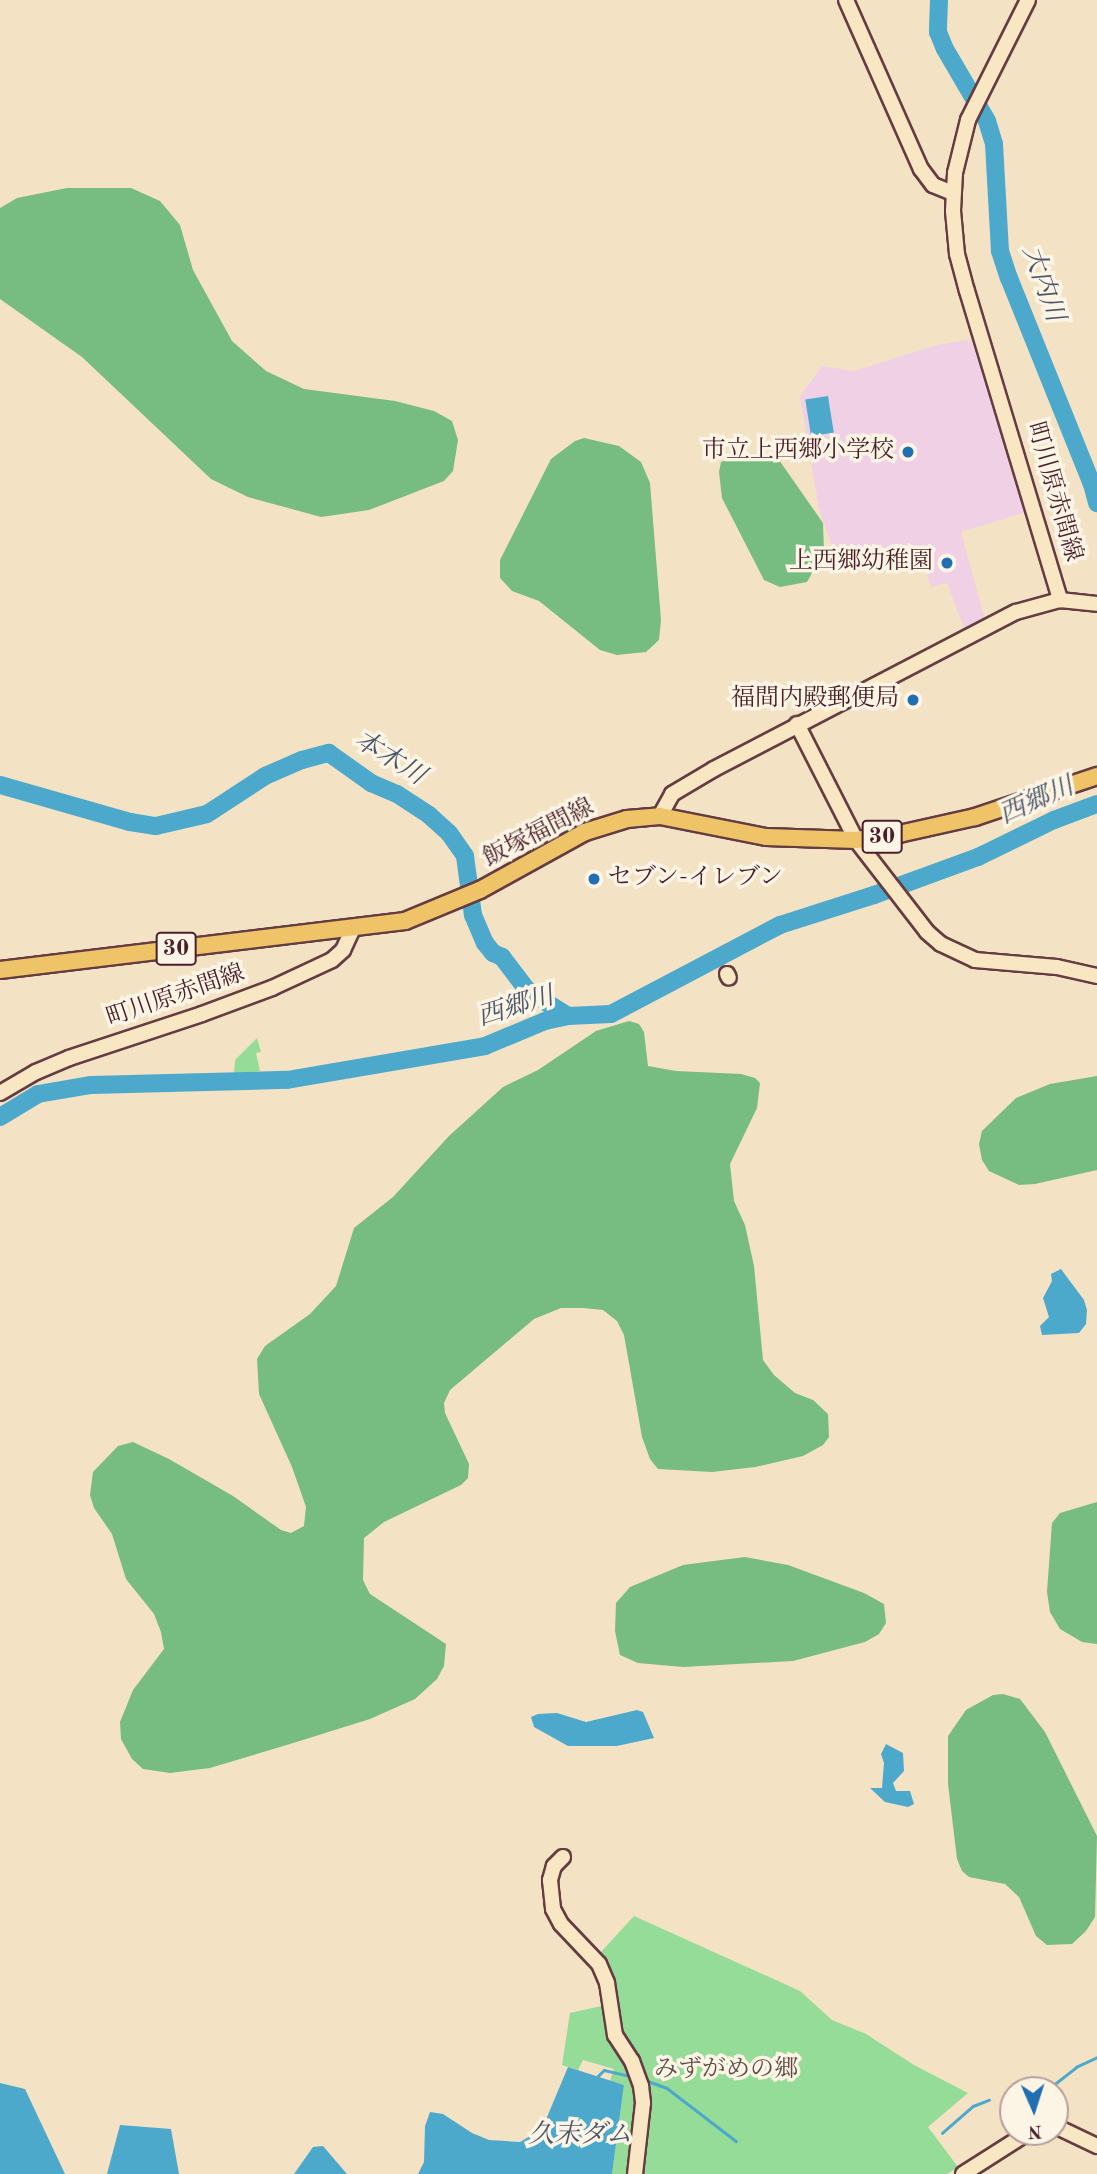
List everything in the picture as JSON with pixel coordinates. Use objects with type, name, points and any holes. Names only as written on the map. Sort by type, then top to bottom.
[{"type":"main road","points":[[846,0],[927,178],[953,193]]},
{"type":"main road","name":"町川原赤間線","points":[[660,816],[672,794],[797,724],[1016,612],[1060,600],[964,279],[955,234],[953,193],[958,155],[971,112],[1028,0]]},
{"type":"main road","points":[[1060,600],[1097,604]]},
{"type":"main road","points":[[797,724],[856,840],[927,932],[957,954],[995,964],[1057,967],[1097,976]]},
{"type":"main road","name":"飯塚福間線","points":[[0,970],[405,921],[472,894],[593,830],[627,819],[660,816],[766,836],[856,840],[899,834],[975,817],[1097,776]]},
{"type":"main road","name":"町川原赤間線","points":[[0,1093],[36,1072],[69,1058],[168,1026],[296,976],[338,956],[353,929]]},
{"type":"main road","points":[[563,1857],[554,1866],[550,1880],[553,1909],[561,1924],[599,1964],[607,1983],[615,2035],[632,2061],[642,2086],[643,2103],[635,2174]]},
{"type":"main road","points":[[1069,2133],[1097,2146]]},
{"type":"main road","points":[[963,2174],[1007,2146]]},
{"type":"shaded area","name":"市立上西郷小学校","points":[[966,340],[972,342],[1026,512],[961,532],[984,616],[982,621],[965,631],[947,583],[931,587],[918,545],[841,570],[819,509],[800,396],[822,366],[854,371],[937,345]]},
{"type":"green space","points":[[67,188],[131,188],[160,201],[180,225],[193,270],[232,341],[266,371],[304,389],[395,401],[434,411],[452,421],[458,440],[453,471],[444,481],[369,510],[321,517],[248,497],[211,479],[82,357],[0,299],[0,208],[17,198]]},
{"type":"green space","points":[[584,438],[619,446],[641,462],[650,483],[661,620],[659,640],[646,652],[617,655],[600,650],[539,601],[512,591],[500,578],[500,560],[551,459],[575,441]]},
{"type":"green space","points":[[744,453],[768,454],[779,460],[823,523],[824,551],[807,582],[780,587],[764,580],[722,498],[719,472],[721,462]]},
{"type":"green space","points":[[629,1021],[639,1024],[644,1032],[648,1066],[676,1071],[741,1074],[755,1078],[760,1083],[757,1108],[730,1164],[734,1201],[745,1225],[754,1266],[763,1360],[774,1375],[795,1393],[813,1400],[828,1414],[829,1437],[823,1445],[803,1456],[755,1467],[712,1472],[658,1469],[650,1459],[642,1437],[624,1335],[617,1321],[603,1310],[583,1308],[561,1308],[534,1319],[450,1390],[444,1403],[445,1413],[469,1464],[468,1478],[461,1485],[384,1522],[364,1538],[363,1580],[370,1594],[446,1644],[444,1666],[437,1679],[415,1699],[370,1719],[290,1744],[210,1768],[170,1773],[143,1769],[132,1759],[121,1739],[120,1722],[133,1690],[164,1649],[154,1614],[126,1579],[112,1534],[94,1508],[90,1495],[93,1472],[118,1446],[133,1442],[169,1459],[233,1496],[281,1530],[291,1533],[304,1526],[306,1507],[292,1467],[259,1394],[257,1359],[265,1346],[310,1314],[336,1286],[354,1228],[393,1197],[449,1136],[503,1087],[538,1070],[596,1031]]},
{"type":"green space","points":[[257,1038],[261,1052],[256,1053],[260,1071],[234,1074],[235,1060]]},
{"type":"green space","points":[[1097,1076],[1097,1170],[1019,1185],[989,1171],[982,1160],[979,1144],[982,1131],[1016,1098],[1050,1084]]},
{"type":"green space","points":[[1097,1502],[1097,1644],[1082,1642],[1060,1629],[1050,1612],[1047,1592],[1052,1523],[1060,1513]]},
{"type":"green space","points":[[745,1557],[788,1565],[864,1593],[884,1604],[886,1623],[879,1634],[865,1642],[793,1661],[683,1667],[638,1663],[620,1655],[615,1631],[616,1603],[630,1587],[683,1565]]},
{"type":"green space","points":[[1003,1694],[1020,1699],[1045,1732],[1097,1836],[1095,1917],[1086,1931],[1072,1944],[1047,1945],[1036,1936],[1019,1897],[1005,1884],[969,1877],[962,1871],[957,1859],[948,1784],[948,1736],[966,1710],[993,1695]]},
{"type":"green space","name":"みずがめの郷","points":[[634,1916],[800,1991],[832,2020],[866,2034],[914,2065],[968,2093],[928,2127],[958,2167],[947,2174],[612,2174],[624,2085],[610,2081],[614,2069],[583,2060],[578,2070],[562,2065],[570,2013],[606,2005],[591,1963]]},
{"type":"water","points":[[828,396],[834,433],[811,436],[805,400]]},
{"type":"water","points":[[1061,1269],[1084,1300],[1087,1310],[1086,1324],[1079,1333],[1042,1335],[1040,1326],[1049,1317],[1043,1298],[1052,1281],[1051,1274]]},
{"type":"water","points":[[637,1710],[643,1712],[654,1738],[617,1746],[568,1746],[534,1727],[531,1717],[557,1713],[586,1722]]},
{"type":"water","points":[[886,1744],[903,1753],[904,1771],[893,1783],[896,1791],[910,1791],[914,1804],[908,1807],[885,1802],[870,1788],[882,1788],[884,1763],[881,1754]]},
{"type":"water","name":"久末ダム","points":[[568,2067],[624,2085],[612,2174],[418,2174],[424,2162],[425,2126],[430,2112],[443,2114],[472,2133],[489,2140],[520,2142],[542,2129]]},
{"type":"water","points":[[0,2083],[25,2089],[65,2174],[0,2174]]},
{"type":"water","points":[[120,2125],[171,2129],[179,2174],[107,2174]]},
{"type":"water","points":[[323,2146],[347,2174],[294,2174],[313,2147]]},
{"type":"waterway","name":"大内川","points":[[939,0],[938,32],[987,121],[994,144],[1000,251],[1092,484],[1097,503]]},
{"type":"waterway","name":"本木川","points":[[0,785],[130,822],[156,826],[207,814],[265,776],[302,760],[329,753],[371,783],[397,794],[429,815],[449,833],[465,856],[473,915],[485,943],[493,953],[502,957],[528,991],[568,1016]]},
{"type":"waterway","name":"西郷川","points":[[0,1117],[38,1094],[91,1085],[287,1080],[485,1046],[545,1021],[568,1016],[611,1014],[780,925],[874,895],[978,857],[1054,820],[1097,804]]},
{"type":"waterway","points":[[1065,2076],[1097,2057]]},
{"type":"waterway","points":[[596,2078],[604,2070],[631,2076]]},
{"type":"waterway","points":[[645,2080],[667,2088],[736,2141]]},
{"type":"waterway","points":[[942,2133],[973,2106],[989,2100]]},
{"type":"place","name":"市立上西郷小学校","points":[[908,452]]},
{"type":"place","name":"上西郷幼稚園","points":[[947,563]]},
{"type":"place","name":"福間内殿郵便局","points":[[913,700]]},
{"type":"place","name":"セブン-イレブン","points":[[594,879]]}]
